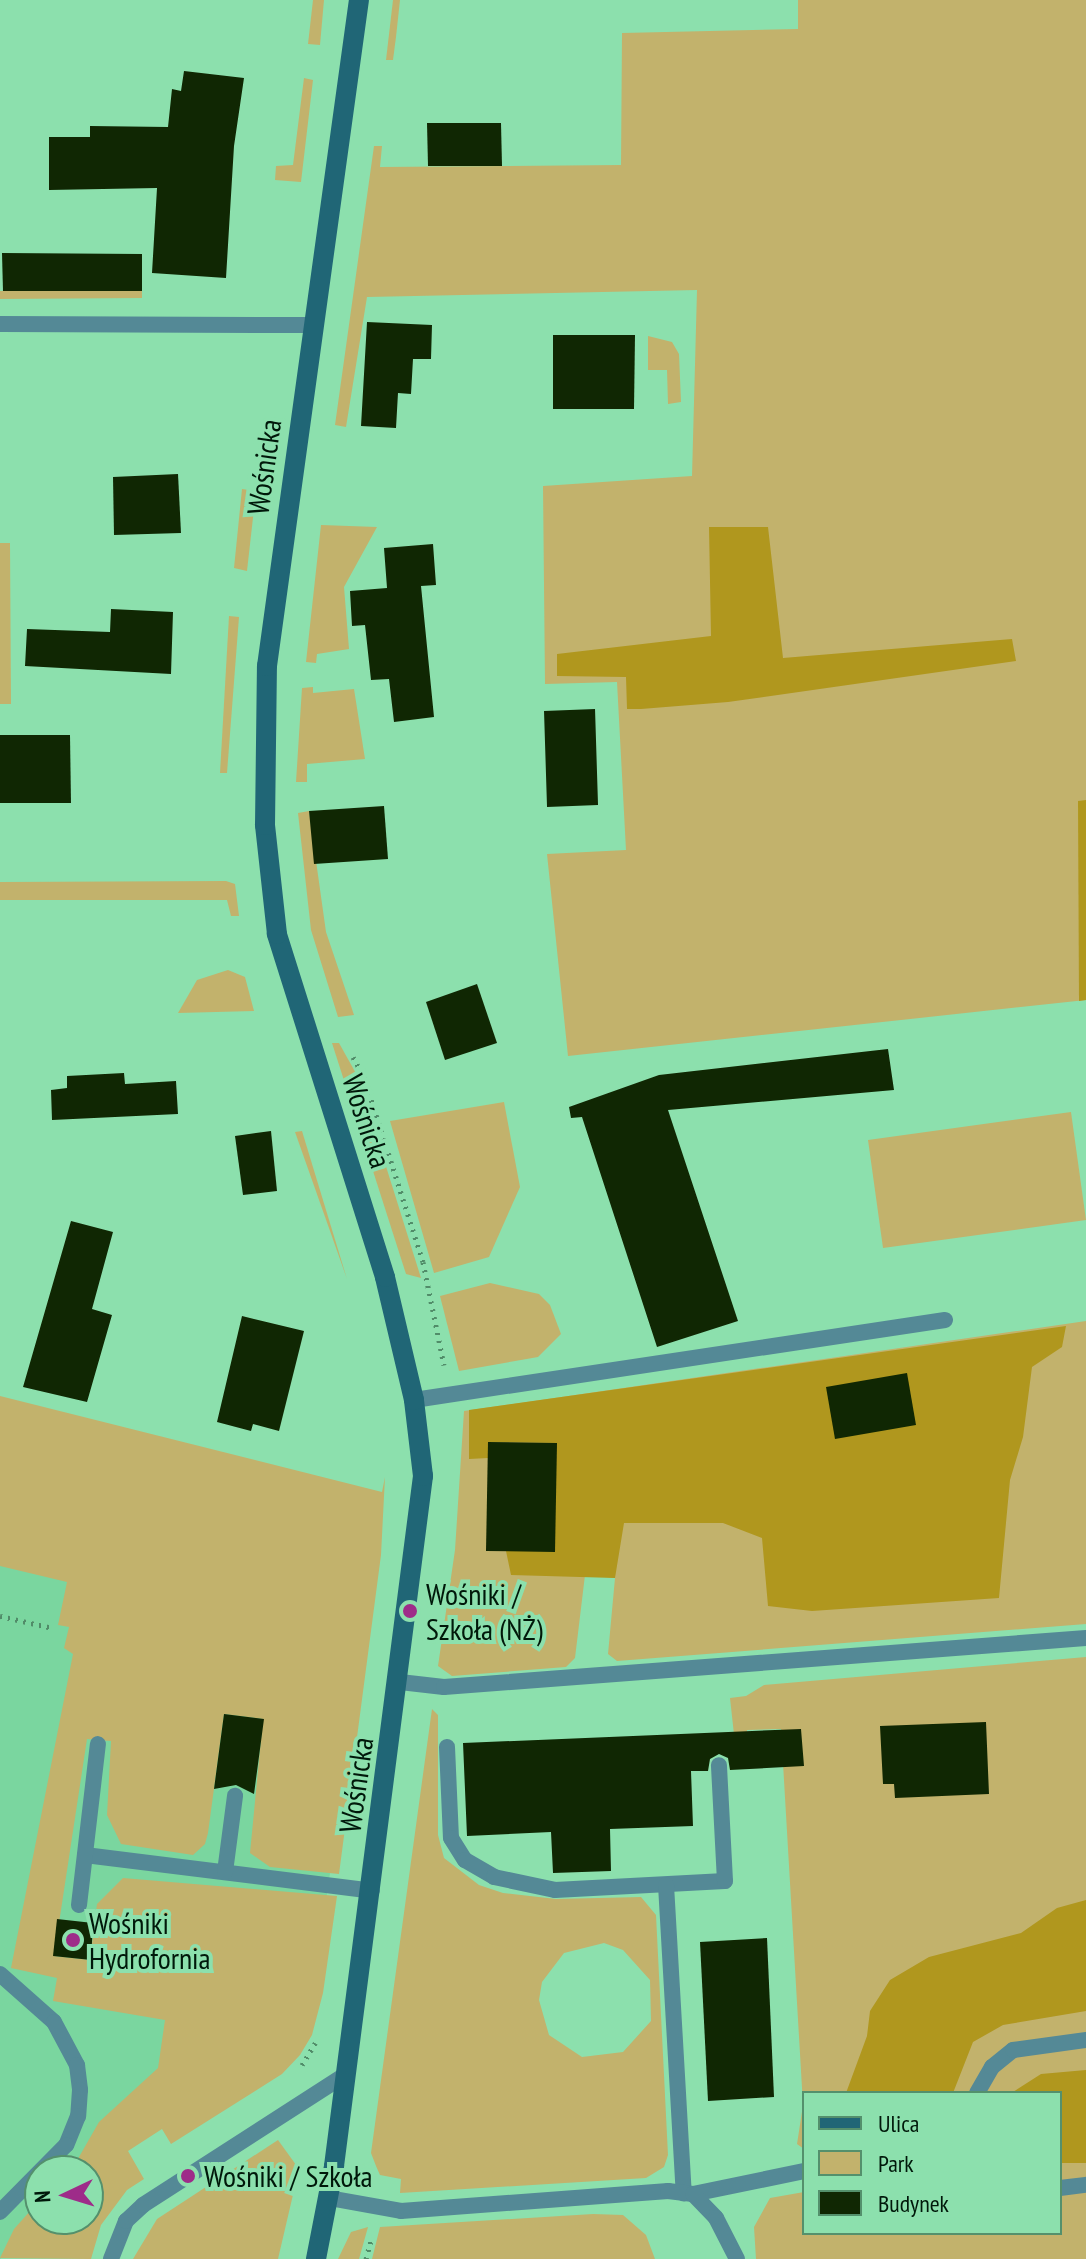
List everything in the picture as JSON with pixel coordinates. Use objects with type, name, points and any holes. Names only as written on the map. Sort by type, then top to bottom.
[{"type":"street","name":"Wośnicka","points":[[316,2259],[329,2198],[372,1891],[423,1476],[414,1400],[385,1277],[281,948],[267,872],[262,756],[267,666],[359,0]]},
{"type":"lane","points":[[0,324],[313,325]]},
{"type":"lane","points":[[414,1400],[945,1320]]},
{"type":"lane","points":[[400,1682],[444,1687],[1086,1638]]},
{"type":"lane","points":[[79,1905],[98,1744]]},
{"type":"lane","points":[[447,1747],[451,1838],[465,1860],[494,1877],[555,1890],[725,1881],[719,1765]]},
{"type":"lane","points":[[225,1872],[235,1796]]},
{"type":"lane","points":[[85,1855],[372,1891]]},
{"type":"lane","points":[[666,1885],[689,2194],[716,2218],[737,2259]]},
{"type":"lane","points":[[0,1974],[54,2022],[77,2065],[80,2090],[78,2116],[66,2145],[0,2212]]},
{"type":"lane","points":[[978,2091],[992,2067],[1013,2050],[1086,2040]]},
{"type":"lane","points":[[111,2259],[126,2221],[143,2205],[346,2074]]},
{"type":"lane","points":[[329,2198],[401,2211],[689,2194],[802,2171]]},
{"type":"lane","points":[[1062,2188],[1086,2185]]},
{"type":"path","points":[[0,1616],[53,1628]]},
{"type":"shaded area","points":[[709,527],[768,527],[783,658],[1012,639],[1016,661],[728,702],[641,709],[627,709],[626,677],[557,676],[557,654],[711,636]]},
{"type":"shaded area","points":[[1086,800],[1086,1000],[1079,1001],[1078,801]]},
{"type":"shaded area","points":[[1066,1326],[1062,1347],[1032,1367],[1023,1437],[1010,1480],[999,1598],[812,1611],[768,1606],[762,1538],[723,1523],[624,1523],[615,1578],[511,1575],[506,1551],[557,1443],[489,1442],[488,1458],[469,1459],[469,1410]]},
{"type":"shaded area","points":[[0,1437],[322,1511],[330,1873],[307,2026],[104,2160],[104,2155],[24,2155],[24,2235],[0,2259]]},
{"type":"shaded area","points":[[1086,1900],[1086,2011],[1003,2025],[973,2042],[954,2091],[847,2091],[867,2036],[870,2011],[890,1980],[929,1957],[1021,1933],[1057,1908]]},
{"type":"shaded area","points":[[1086,2070],[1086,2163],[1062,2163],[1062,2091],[1015,2091],[1041,2074]]},
{"type":"green space","points":[[313,0],[324,0],[320,45],[308,44]]},
{"type":"green space","points":[[393,0],[400,0],[396,37],[393,60],[386,60]]},
{"type":"green space","points":[[798,0],[1086,0],[1086,1000],[568,1056],[547,854],[626,850],[617,682],[545,684],[543,486],[692,476],[697,290],[367,297],[346,427],[335,425],[374,146],[382,146],[380,167],[621,165],[622,33],[798,29]]},
{"type":"green space","points":[[304,78],[313,80],[301,182],[275,180],[276,166],[293,165]]},
{"type":"green space","points":[[0,291],[142,291],[142,298],[0,299]]},
{"type":"green space","points":[[648,336],[672,342],[679,354],[681,402],[668,404],[667,370],[648,370]]},
{"type":"green space","points":[[242,489],[256,491],[247,571],[234,568]]},
{"type":"green space","points":[[321,525],[377,527],[344,587],[349,649],[317,654],[316,663],[306,662]]},
{"type":"green space","points":[[0,543],[10,543],[11,704],[0,704]]},
{"type":"green space","points":[[229,616],[239,617],[227,773],[220,773]]},
{"type":"green space","points":[[313,687],[313,693],[354,689],[365,759],[307,764],[307,782],[296,782],[302,688]]},
{"type":"green space","points":[[309,811],[326,932],[354,1015],[338,1017],[311,930],[298,813]]},
{"type":"green space","points":[[226,881],[235,884],[239,916],[231,916],[227,900],[0,900],[0,882]]},
{"type":"green space","points":[[228,970],[245,977],[254,1011],[178,1013],[197,980]]},
{"type":"green space","points":[[332,1043],[339,1043],[358,1077],[421,1278],[406,1274]]},
{"type":"green space","points":[[504,1102],[520,1187],[489,1257],[434,1273],[390,1121]]},
{"type":"green space","points":[[1071,1112],[1086,1220],[883,1248],[868,1140]]},
{"type":"green space","points":[[302,1131],[347,1279],[295,1132]]},
{"type":"green space","points":[[490,1283],[539,1294],[550,1305],[561,1334],[538,1357],[459,1371],[440,1296]]},
{"type":"green space","points":[[1086,1321],[1086,1624],[617,1661],[608,1654],[615,1578],[585,1575],[575,1658],[566,1667],[452,1676],[438,1666],[455,1550],[464,1411]]},
{"type":"green space","points":[[0,1396],[382,1492],[385,1477],[381,1555],[339,1874],[270,1867],[250,1853],[263,1719],[224,1714],[208,1833],[205,1844],[193,1855],[121,1844],[107,1815],[111,1741],[87,1739],[54,1956],[90,1960],[97,1904],[123,1878],[337,1896],[323,1993],[312,2035],[300,2055],[282,2074],[171,2144],[162,2129],[128,2151],[144,2179],[127,2190],[104,2221],[104,2155],[80,2155],[99,2122],[158,2068],[165,2020],[53,2001],[57,1978],[11,1968],[73,1654],[64,1648],[69,1627],[58,1625],[67,1582],[0,1566]]},
{"type":"green space","points":[[1086,1657],[1086,2259],[756,2259],[754,2227],[770,2198],[802,2192],[802,2235],[1062,2235],[1062,2091],[802,2091],[781,1729],[747,1730],[748,1763],[737,1762],[730,1698],[746,1696],[764,1685]]},
{"type":"green space","points":[[432,1709],[438,1715],[438,1835],[444,1858],[479,1885],[503,1893],[556,1899],[641,1897],[656,1915],[668,2155],[664,2167],[646,2178],[400,2193],[401,2179],[380,2175],[371,2153]],"holes":[[[604,1943],[623,1950],[650,1980],[651,2021],[623,2052],[582,2057],[549,2035],[539,2000],[542,1982],[564,1953]]]},
{"type":"green space","points":[[802,2112],[802,2148],[797,2144]]},
{"type":"green space","points":[[278,2140],[299,2169],[278,2259],[133,2259],[157,2219]]},
{"type":"green space","points":[[593,2214],[623,2215],[646,2235],[655,2259],[372,2259],[380,2227]]},
{"type":"green space","points":[[24,2218],[24,2235],[98,2235],[91,2259],[0,2258],[14,2229]]},
{"type":"green space","points":[[368,2227],[359,2259],[338,2259],[351,2232]]},
{"type":"building","points":[[184,71],[244,78],[234,146],[226,278],[152,273],[157,188],[49,190],[49,137],[90,137],[90,126],[168,127],[172,89],[181,91]]},
{"type":"building","points":[[427,123],[501,123],[502,166],[428,166]]},
{"type":"building","points":[[2,253],[142,254],[142,291],[3,291]]},
{"type":"building","points":[[367,322],[432,325],[431,359],[413,359],[411,394],[398,393],[396,428],[361,426]]},
{"type":"building","points":[[553,335],[635,335],[634,409],[553,409]]},
{"type":"building","points":[[178,474],[181,533],[114,535],[113,477]]},
{"type":"building","points":[[433,544],[436,585],[421,586],[434,717],[394,722],[389,679],[371,680],[365,625],[352,626],[350,591],[387,588],[384,548]]},
{"type":"building","points":[[111,609],[173,612],[171,674],[25,666],[27,629],[110,632]]},
{"type":"building","points":[[595,709],[598,805],[547,807],[544,711]]},
{"type":"building","points":[[0,735],[70,735],[71,803],[0,803]]},
{"type":"building","points":[[384,806],[388,859],[314,864],[309,811]]},
{"type":"building","points":[[477,984],[497,1043],[445,1060],[426,1002]]},
{"type":"building","points":[[888,1049],[894,1090],[668,1110],[738,1321],[657,1347],[582,1117],[571,1118],[569,1107],[659,1075]]},
{"type":"building","points":[[124,1073],[125,1084],[176,1081],[178,1114],[52,1120],[51,1090],[67,1088],[67,1076]]},
{"type":"building","points":[[271,1131],[277,1191],[243,1195],[235,1136]]},
{"type":"building","points":[[71,1221],[113,1232],[92,1309],[112,1315],[87,1402],[23,1387]]},
{"type":"building","points":[[242,1316],[304,1331],[279,1431],[253,1424],[251,1431],[217,1422]]},
{"type":"building","points":[[907,1373],[916,1425],[835,1439],[826,1387]]},
{"type":"building","points":[[488,1442],[557,1443],[555,1552],[486,1551]]},
{"type":"building","points":[[224,1714],[264,1719],[254,1794],[236,1785],[214,1789]]},
{"type":"building","points":[[986,1722],[989,1794],[895,1798],[894,1784],[883,1784],[880,1726]]},
{"type":"building","points":[[801,1729],[804,1766],[730,1770],[728,1758],[719,1754],[710,1759],[708,1771],[691,1771],[693,1826],[610,1829],[611,1871],[553,1873],[551,1832],[467,1836],[463,1743]]},
{"type":"building","name":"Wośniki Hydrofornia","points":[[57,1919],[93,1923],[91,1960],[53,1956]]},
{"type":"building","points":[[767,1938],[774,2097],[708,2101],[700,1942]]},
{"type":"place","name":"Wośniki / Szkoła (NŻ)","points":[[410,1611]]},
{"type":"place","name":"Wośniki Hydrofornia","points":[[73,1940]]},
{"type":"place","name":"Wośniki / Szkoła","points":[[188,2176]]}]
